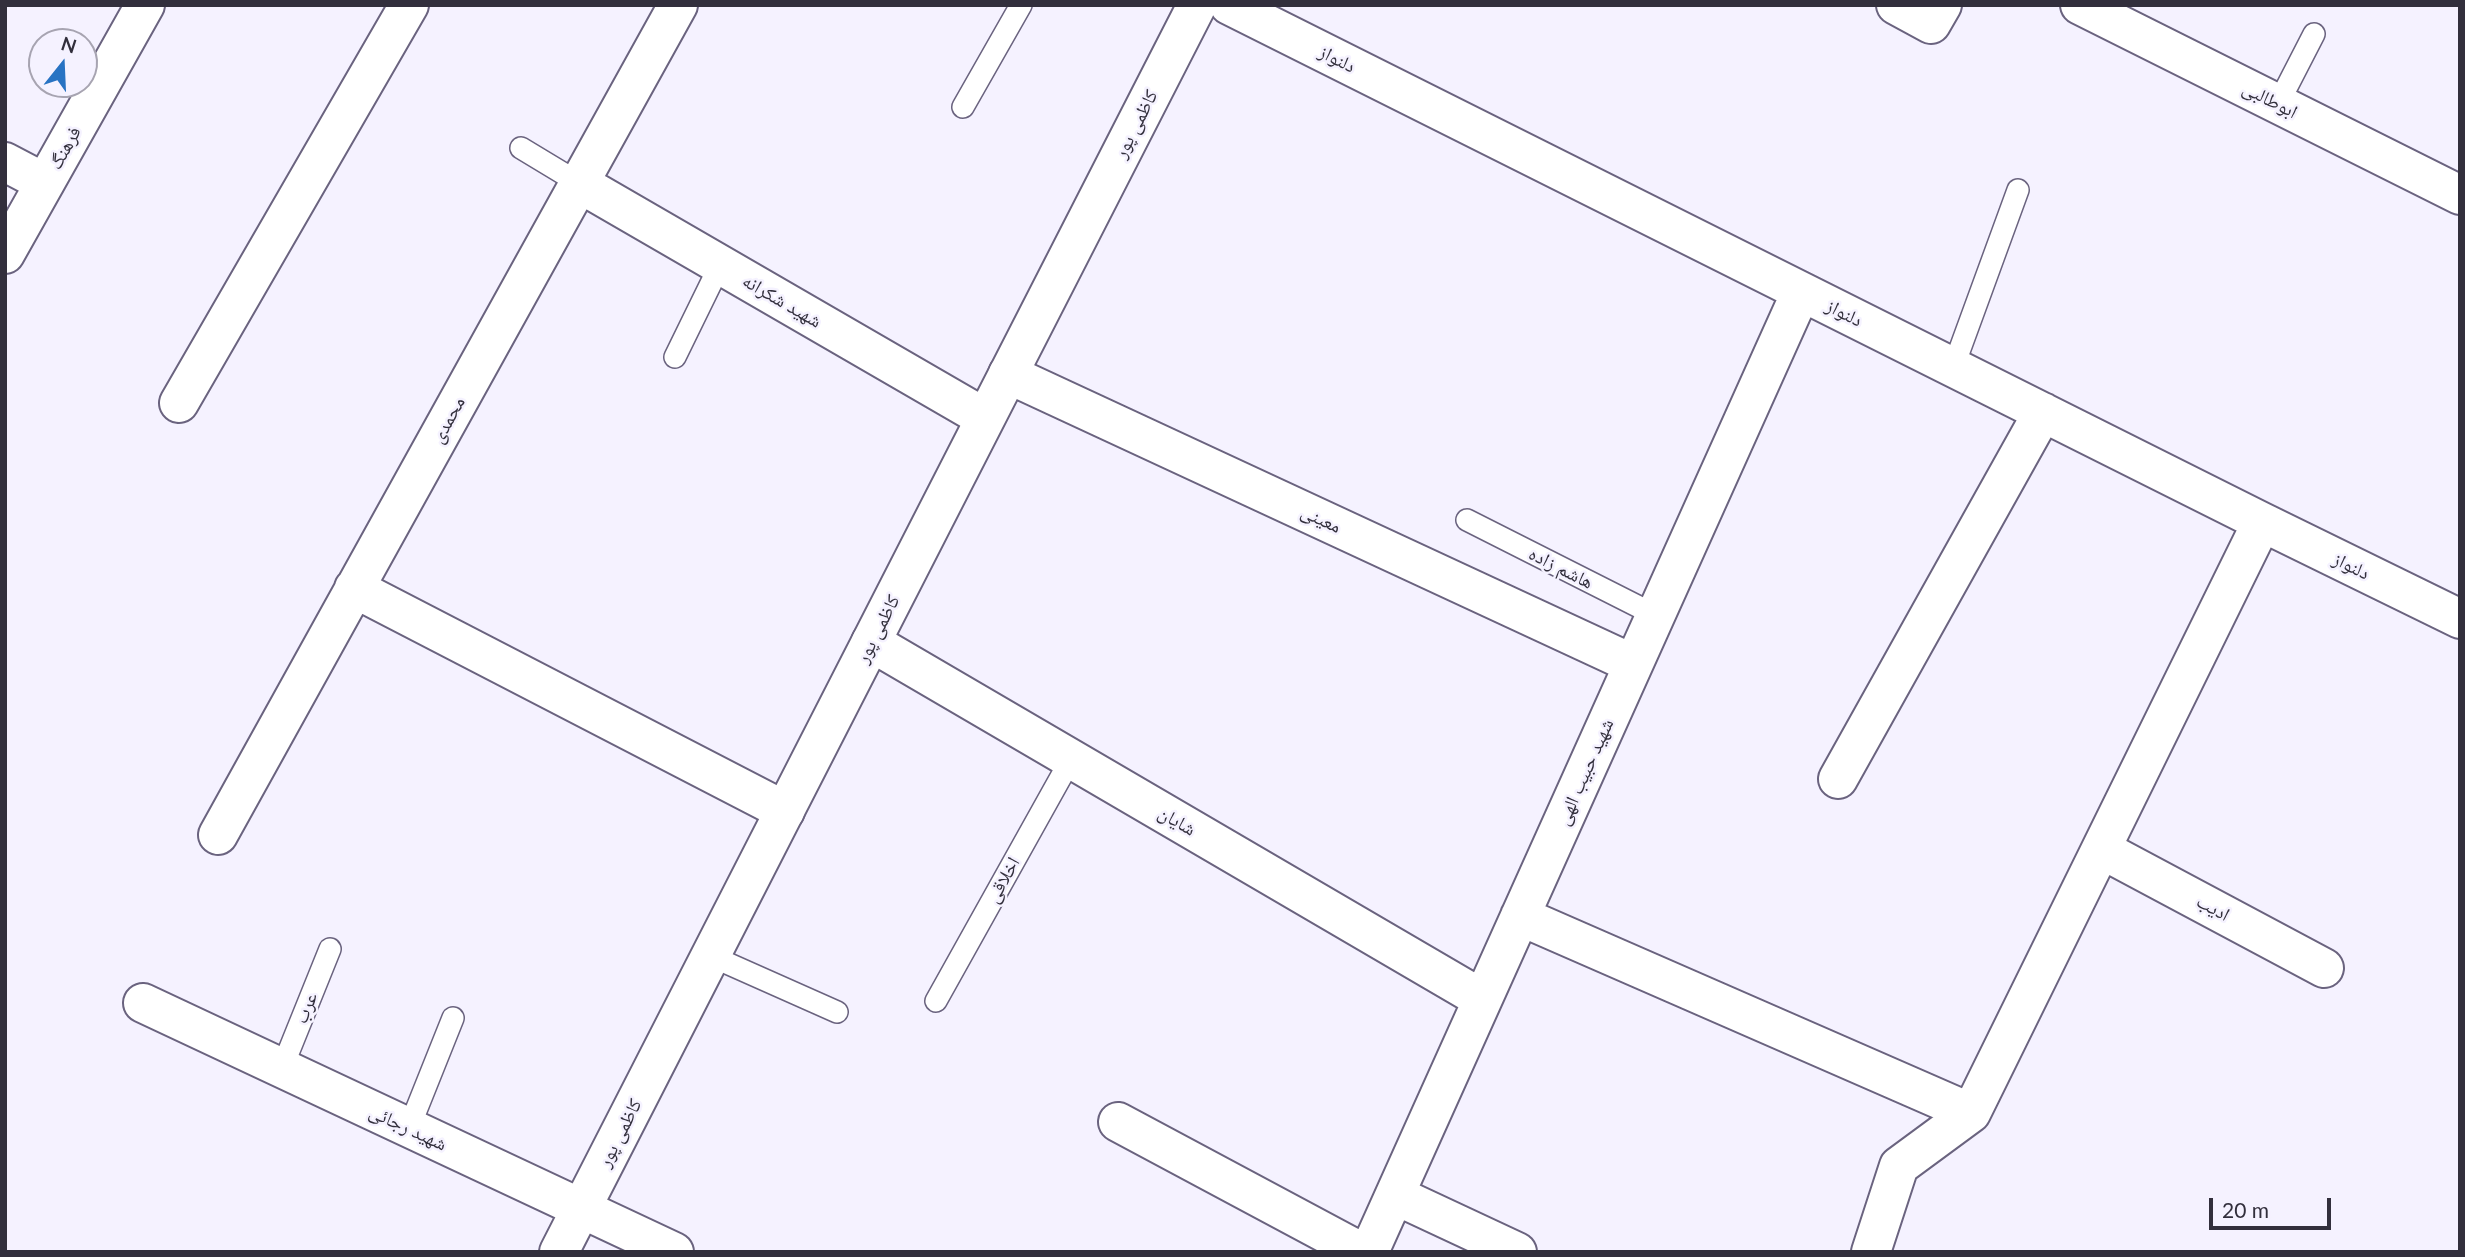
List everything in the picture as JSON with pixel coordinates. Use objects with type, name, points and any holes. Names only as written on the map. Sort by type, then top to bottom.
[{"type":"street","name":"فرهنگ","points":[[5,254],[145,5]]},
{"type":"street","points":[[179,403],[409,5]]},
{"type":"street","name":"محمدی","points":[[218,835],[678,5]]},
{"type":"street","name":"کاظمی پور","points":[[559,1252],[1196,5]]},
{"type":"street","name":"دلنواز","points":[[1229,5],[2460,619]]},
{"type":"street","points":[[1896,5],[1931,24],[1942,5]]},
{"type":"street","name":"ابوطالبی","points":[[2080,5],[2460,195]]},
{"type":"street","points":[[5,162],[45,183]]},
{"type":"street","name":"شهید شکرانه","points":[[579,183],[985,418]]},
{"type":"street","name":"شهید حبیب الهی","points":[[1368,1252],[1801,292]]},
{"type":"street","name":"معینی","points":[[1008,374],[1633,664]]},
{"type":"street","points":[[1838,779],[2043,412]]},
{"type":"street","points":[[1871,1252],[1899,1166],[1971,1113],[2262,522]]},
{"type":"street","points":[[354,588],[785,811]]},
{"type":"street","name":"شایان","points":[[871,642],[1482,999]]},
{"type":"street","name":"ادیب","points":[[2101,849],[2324,968]]},
{"type":"street","points":[[1520,916],[1971,1113]]},
{"type":"street","name":"شهید رجائی","points":[[143,1003],[674,1252]]},
{"type":"street","points":[[1118,1122],[1361,1252]]},
{"type":"street","points":[[1395,1195],[1517,1252]]},
{"type":"lane","points":[[964,107],[1020,5]]},
{"type":"lane","points":[[2278,104],[2314,34]]},
{"type":"lane","points":[[521,148],[579,183]]},
{"type":"lane","points":[[1953,368],[2018,190]]},
{"type":"lane","points":[[675,357],[720,265]]},
{"type":"lane","name":"هاشم زاده","points":[[1467,520],[1655,615]]},
{"type":"lane","name":"اخلاقی","points":[[936,1001],[1071,759]]},
{"type":"lane","name":"عرب","points":[[282,1068],[330,949]]},
{"type":"lane","points":[[711,956],[837,1012]]},
{"type":"lane","points":[[409,1128],[453,1018]]}]
